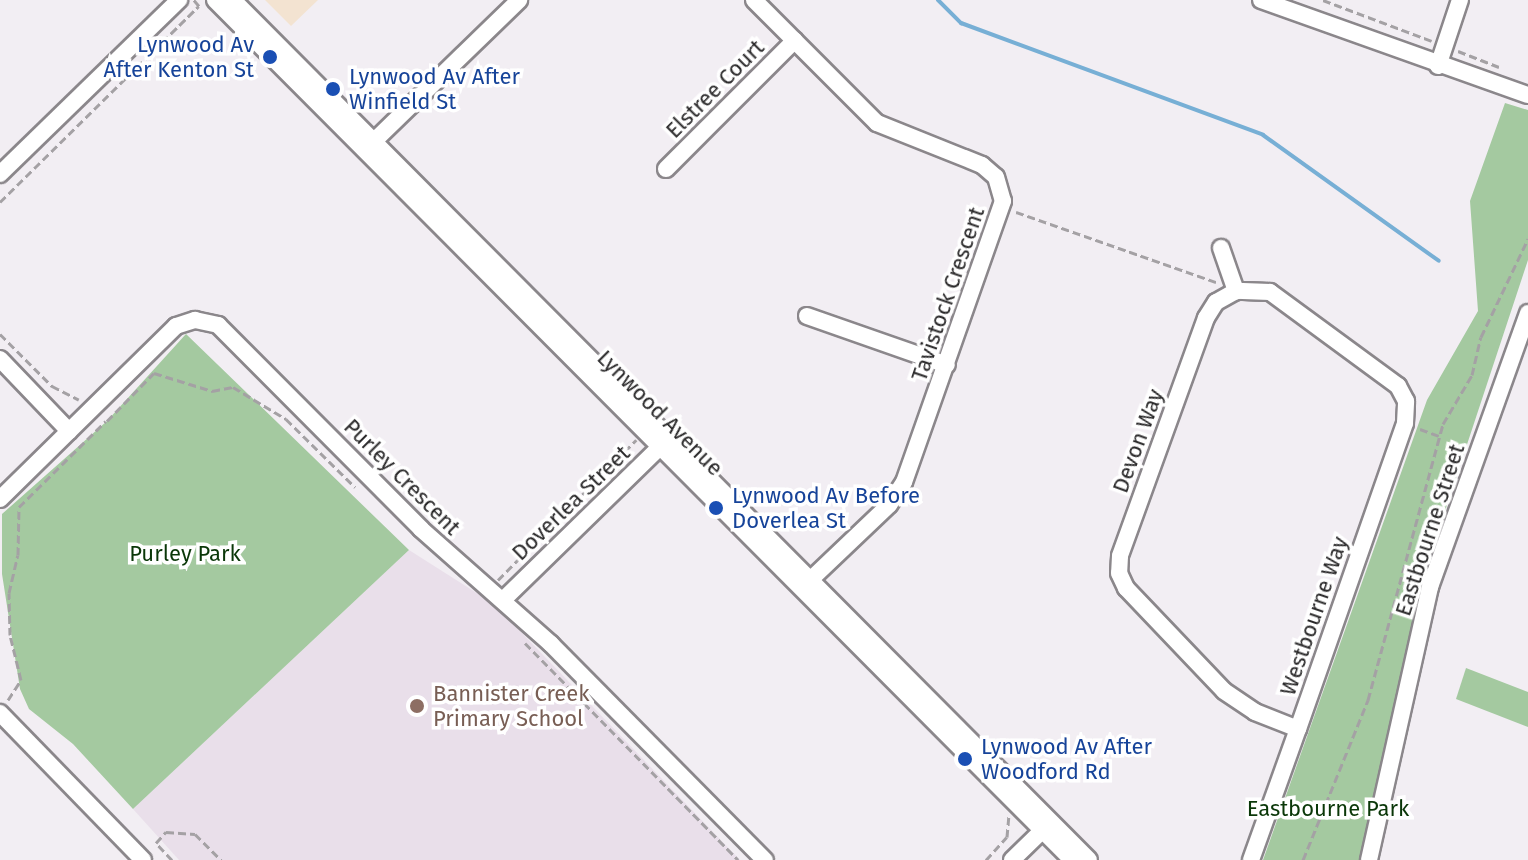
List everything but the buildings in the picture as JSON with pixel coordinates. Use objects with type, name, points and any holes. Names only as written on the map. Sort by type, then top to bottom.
[{"type":"street","points":[[157,18],[167,0]]},
{"type":"street","points":[[0,174],[157,18],[179,0]]},
{"type":"street","name":"Lynwood Avenue","points":[[215,0],[371,144],[1047,826],[1089,860]]},
{"type":"street","name":"Lynwood Avenue","points":[[233,0],[642,426],[666,441]]},
{"type":"street","points":[[371,144],[519,0]]},
{"type":"street","name":"Tavistock Crescent","points":[[754,0],[877,123],[982,165],[1002,189],[1001,207],[904,482],[889,505],[806,583]]},
{"type":"street","points":[[1261,0],[1438,66],[1528,95]]},
{"type":"street","points":[[1438,66],[1460,0]]},
{"type":"street","name":"Elstree Court","points":[[666,169],[795,40]]},
{"type":"street","points":[[1221,248],[1230,292]]},
{"type":"street","name":"Westbourne Way","points":[[1230,292],[1270,292],[1398,386],[1406,401],[1405,423],[1251,860]]},
{"type":"street","name":"Devon Way","points":[[1230,292],[1206,318],[1120,556],[1119,573],[1126,588],[1224,691],[1255,712],[1298,729]]},
{"type":"street","name":"Eastbourne Street","points":[[1369,860],[1430,587],[1528,313]]},
{"type":"street","points":[[807,316],[947,365]]},
{"type":"street","name":"Purley Crescent","points":[[0,499],[176,326],[195,320],[218,325],[421,529],[503,600],[765,860]]},
{"type":"street","points":[[0,359],[69,431]]},
{"type":"street","name":"Doverlea Street","points":[[503,600],[666,441]]},
{"type":"street","points":[[0,713],[143,860]]},
{"type":"street","points":[[1012,860],[1047,826]]},
{"type":"street","name":"Lynwood Avenue","points":[[1047,826],[1072,860]]},
{"type":"path","points":[[0,202],[199,6],[194,0]]},
{"type":"path","points":[[1323,0],[1500,67]]},
{"type":"path","points":[[1001,207],[1216,282],[1230,292]]},
{"type":"path","points":[[1303,860],[1368,700],[1439,436],[1472,375],[1481,337],[1528,239]]},
{"type":"path","points":[[0,334],[52,386],[93,406],[107,421]]},
{"type":"path","points":[[0,704],[12,698],[21,680],[10,635],[9,593],[18,555],[19,507],[154,373],[212,391],[233,387],[286,419],[365,497]]},
{"type":"path","points":[[1405,423],[1439,436]]},
{"type":"path","points":[[489,589],[637,439],[642,426]]},
{"type":"path","points":[[515,633],[738,860]]},
{"type":"path","points":[[172,860],[156,843],[166,832],[195,834],[221,860]]},
{"type":"path","points":[[986,860],[1007,837]]},
{"type":"shaded area","points":[[265,0],[318,0],[291,26]]},
{"type":"shaded area","name":"Bannister Creek Primary School","points":[[409,550],[494,604],[740,860],[179,860],[133,809]]},
{"type":"green space","name":"Eastbourne Park","points":[[1505,103],[1528,110],[1528,260],[1446,508],[1410,640],[1362,860],[1263,860],[1427,400],[1478,311],[1470,201]]},
{"type":"green space","name":"Purley Park","points":[[186,334],[409,550],[133,809],[73,744],[29,709],[20,689],[2,574],[2,514],[107,421]]},
{"type":"green space","points":[[1466,668],[1528,692],[1528,727],[1456,699]]},
{"type":"waterway","points":[[938,0],[961,23],[1263,135],[1439,261]]},
{"type":"place","name":"Lynwood Av After Kenton St","points":[[270,57]]},
{"type":"place","name":"Lynwood Av After Winfield St","points":[[333,89]]},
{"type":"place","name":"Lynwood Av Before Doverlea St","points":[[716,508]]},
{"type":"place","name":"Bannister Creek Primary School","points":[[417,706]]},
{"type":"place","name":"Lynwood Av After Woodford Rd","points":[[965,759]]}]
